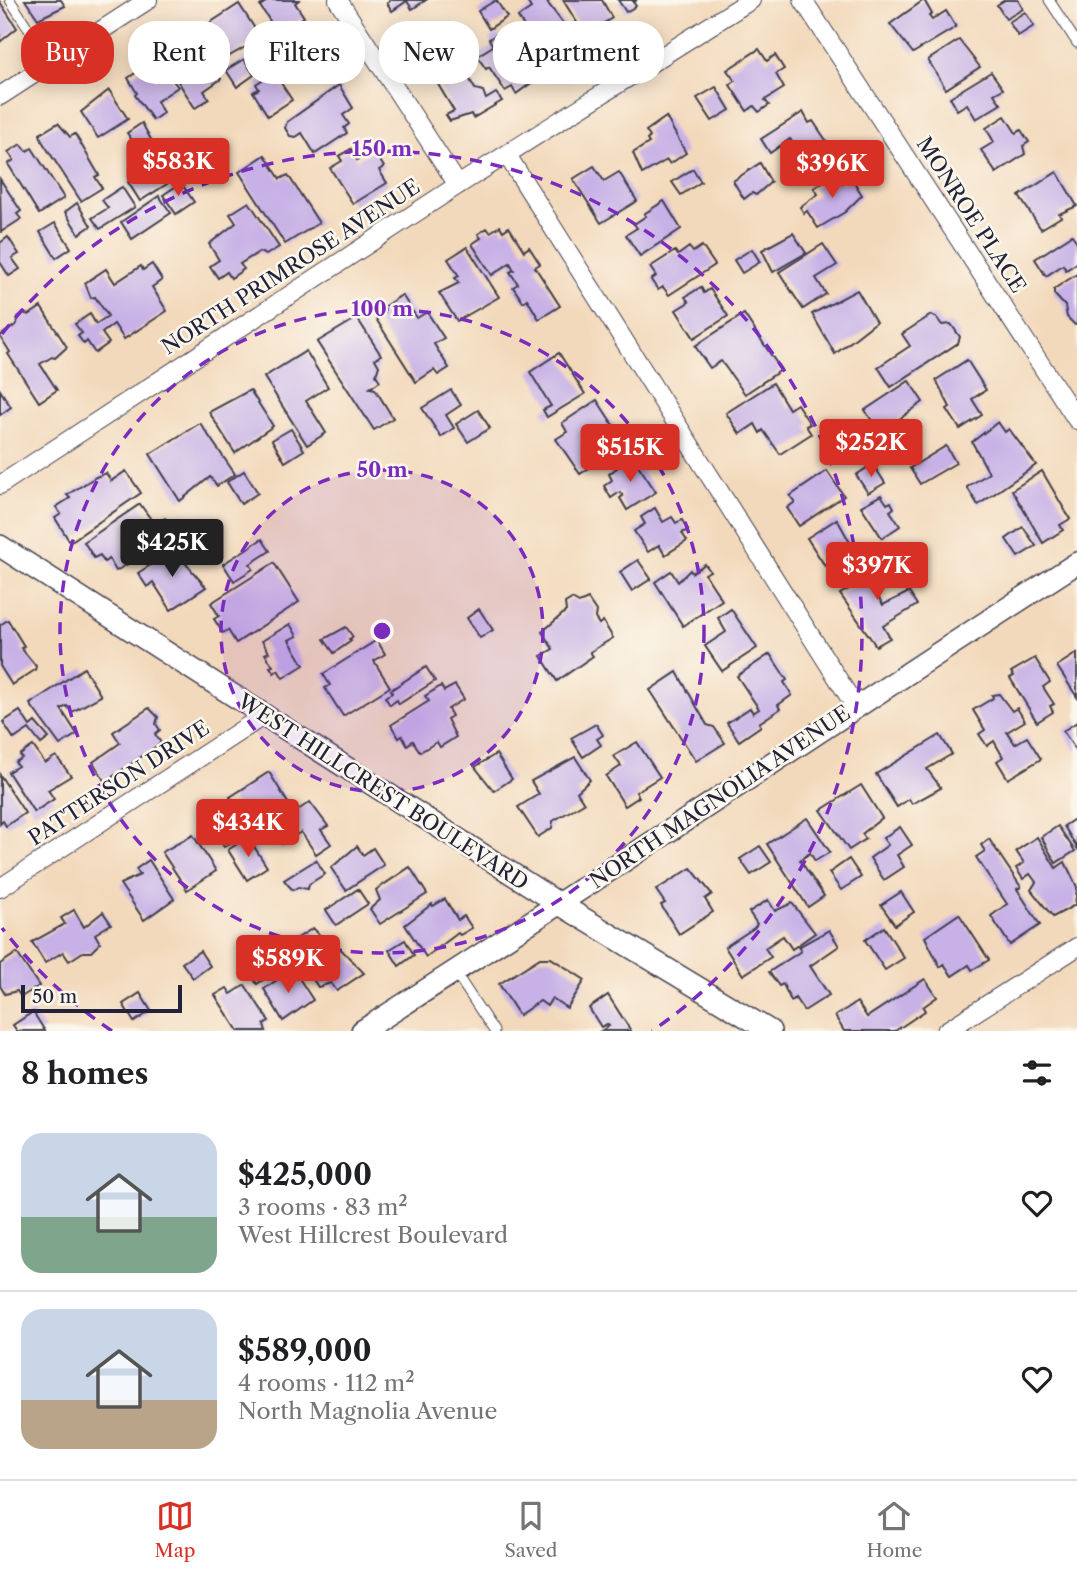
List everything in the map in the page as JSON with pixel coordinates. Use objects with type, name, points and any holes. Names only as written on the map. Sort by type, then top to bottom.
[{"type":"street","points":[[114,22],[148,0]]},
{"type":"street","points":[[338,0],[458,186]]},
{"type":"street","name":"NORTH PRIMROSE AVENUE","points":[[0,485],[458,186],[751,0]]},
{"type":"street","name":"MONROE PLACE","points":[[803,0],[1077,420]]},
{"type":"street","points":[[0,96],[21,82]]},
{"type":"street","points":[[508,155],[855,706]]},
{"type":"street","name":"WEST HILLCREST BOULEVARD","points":[[0,546],[561,905],[770,1031]]},
{"type":"street","name":"NORTH MAGNOLIA AVENUE","points":[[362,1031],[561,905],[855,706],[1077,563]]},
{"type":"street","name":"PATTERSON DRIVE","points":[[0,888],[263,716]]},
{"type":"street","points":[[946,1031],[1077,947]]},
{"type":"lane","points":[[10,0],[24,21]]},
{"type":"lane","points":[[1049,0],[1077,43]]},
{"type":"lane","points":[[455,972],[494,1031]]},
{"type":"building","points":[[25,0],[61,0],[65,6],[38,19]]},
{"type":"building","points":[[269,0],[299,0],[295,3],[304,17],[298,21],[270,21],[260,6]]},
{"type":"building","points":[[391,0],[426,0],[412,9],[407,1],[392,11],[387,3]]},
{"type":"building","points":[[496,0],[507,17],[501,21],[493,21],[493,26],[489,29],[478,11]]},
{"type":"building","points":[[526,0],[551,0],[547,2],[561,21],[521,21],[518,17],[531,8]]},
{"type":"building","points":[[563,0],[602,0],[612,18],[607,21],[576,21]]},
{"type":"building","points":[[618,0],[637,0],[633,2],[636,6],[626,12]]},
{"type":"building","points":[[924,0],[932,14],[929,16],[932,20],[946,11],[956,27],[913,53],[890,24]]},
{"type":"building","points":[[1005,0],[1018,0],[1023,9],[1006,19],[997,5]]},
{"type":"building","points":[[0,2],[17,28],[0,42]]},
{"type":"building","points":[[239,4],[250,21],[244,21],[244,48],[230,56],[230,21],[213,21]]},
{"type":"building","points":[[1025,12],[1034,26],[1018,36],[1009,22]]},
{"type":"building","points":[[959,40],[980,67],[946,89],[928,60]]},
{"type":"building","points":[[493,46],[493,73],[489,67],[486,69],[479,55]]},
{"type":"building","points":[[759,49],[767,61],[775,55],[784,69],[776,74],[784,88],[765,100],[769,105],[759,112],[754,106],[747,111],[730,85],[735,81],[727,70]]},
{"type":"building","points":[[244,59],[244,82],[237,87],[230,76],[230,68]]},
{"type":"building","points":[[991,72],[1003,89],[994,94],[1001,104],[976,119],[967,104],[957,110],[950,97]]},
{"type":"building","points":[[132,84],[176,84],[178,87],[157,101],[163,113],[153,120],[135,95],[137,93]]},
{"type":"building","points":[[180,84],[214,84],[204,91],[209,99],[195,108]]},
{"type":"building","points":[[256,84],[282,84],[292,100],[268,116],[253,92],[259,89]]},
{"type":"building","points":[[438,84],[472,84],[475,89],[483,91],[486,99],[496,93],[502,101],[473,118],[471,114],[450,121],[446,115],[454,111]]},
{"type":"building","points":[[500,84],[530,84],[516,94],[512,87],[505,91]]},
{"type":"building","points":[[339,85],[353,108],[343,115],[349,124],[344,128],[347,133],[315,154],[302,133],[296,137],[290,136],[285,128],[287,122]]},
{"type":"building","points":[[716,87],[730,110],[712,121],[697,98]]},
{"type":"building","points":[[109,90],[128,119],[98,138],[81,112]]},
{"type":"building","points":[[803,112],[809,123],[813,121],[836,155],[796,182],[787,168],[803,158],[790,139],[770,153],[761,139]]},
{"type":"building","points":[[1005,116],[1016,133],[1021,130],[1029,142],[1023,146],[1025,154],[996,173],[981,150],[994,142],[986,128]]},
{"type":"building","points":[[666,117],[686,153],[670,164],[667,160],[642,174],[633,153],[649,143],[647,140],[650,137],[646,131]]},
{"type":"building","points":[[58,123],[70,137],[75,134],[99,175],[95,177],[102,188],[81,201],[42,141],[40,134]]},
{"type":"building","points":[[142,123],[155,147],[143,155],[127,133]]},
{"type":"building","points":[[21,144],[27,151],[32,148],[64,198],[39,214],[8,164],[14,160],[8,152]]},
{"type":"building","points":[[188,148],[199,166],[182,177],[170,159]]},
{"type":"building","points":[[351,149],[357,160],[373,150],[384,167],[379,170],[387,183],[353,204],[330,168],[342,161],[339,156]]},
{"type":"building","points":[[265,155],[280,179],[288,175],[319,223],[285,244],[239,172]]},
{"type":"building","points":[[760,163],[771,182],[756,195],[752,193],[744,199],[733,181]]},
{"type":"building","points":[[594,166],[604,181],[619,172],[637,201],[601,223],[573,179]]},
{"type":"building","points":[[155,167],[167,184],[140,201],[128,182]]},
{"type":"building","points":[[693,169],[701,182],[681,195],[672,182]]},
{"type":"building","points":[[1057,172],[1077,206],[1059,214],[1061,217],[1041,229],[1019,196]]},
{"type":"building","points":[[836,173],[842,183],[851,177],[862,195],[845,212],[818,228],[807,211],[804,213],[800,207],[818,194],[814,188]]},
{"type":"building","points":[[0,179],[21,211],[17,214],[21,219],[1,232]]},
{"type":"building","points":[[181,183],[194,202],[176,214],[163,195]]},
{"type":"building","points":[[122,187],[135,207],[100,229],[92,218],[108,208],[102,200]]},
{"type":"building","points":[[159,196],[171,213],[132,239],[121,222]]},
{"type":"building","points":[[664,201],[681,229],[640,256],[626,235],[637,228],[634,224],[646,216],[644,214]]},
{"type":"building","points":[[249,202],[279,247],[266,255],[259,252],[240,264],[244,269],[231,278],[227,272],[218,278],[210,266],[219,260],[209,244],[236,223],[230,214]]},
{"type":"building","points":[[77,203],[91,226],[79,234],[65,212]]},
{"type":"building","points":[[55,223],[71,248],[56,258],[40,232]]},
{"type":"building","points":[[500,226],[503,231],[509,227],[524,251],[529,247],[540,264],[535,267],[560,306],[539,319],[527,299],[523,302],[513,287],[518,284],[510,272],[514,270],[510,263],[492,275],[472,244],[481,238],[478,234],[487,228],[490,232]]},
{"type":"building","points":[[793,233],[806,253],[773,272],[762,250]]},
{"type":"building","points":[[1072,235],[1077,242],[1077,263],[1066,270],[1063,265],[1046,276],[1035,259]]},
{"type":"building","points":[[8,237],[19,254],[12,258],[20,269],[9,276],[0,262],[0,243]]},
{"type":"building","points":[[823,244],[837,265],[816,278],[826,294],[803,309],[779,272]]},
{"type":"building","points":[[702,246],[715,265],[669,295],[663,287],[658,290],[651,280],[656,276],[650,267],[675,251],[678,255],[689,247],[693,252]]},
{"type":"building","points":[[467,247],[499,297],[457,321],[439,293],[459,283],[455,278],[459,276],[448,259]]},
{"type":"building","points":[[752,249],[760,262],[742,273],[734,260]]},
{"type":"building","points":[[152,264],[162,280],[152,287],[167,311],[124,339],[114,324],[102,333],[109,343],[95,353],[87,341],[84,344],[78,336],[82,333],[75,324],[90,314],[96,324],[108,316],[95,297],[91,298],[85,283],[106,269],[115,283],[141,266],[143,270]]},
{"type":"building","points":[[1077,274],[1075,325],[1067,317],[1065,306],[1054,294],[1054,289]]},
{"type":"building","points":[[701,287],[704,293],[710,289],[728,316],[694,338],[676,310],[689,302],[685,297]]},
{"type":"building","points":[[857,290],[876,322],[835,354],[812,314]]},
{"type":"building","points":[[402,295],[417,318],[427,312],[444,338],[434,344],[449,368],[438,375],[434,370],[416,382],[376,319],[385,312],[382,308]]},
{"type":"building","points":[[41,307],[67,347],[55,358],[40,364],[57,390],[39,402],[8,354],[10,352],[0,336],[17,324],[18,317],[23,313],[29,315]]},
{"type":"building","points":[[744,314],[781,370],[745,394],[721,361],[710,368],[695,346]]},
{"type":"building","points":[[931,315],[942,325],[951,324],[960,337],[958,343],[891,387],[878,367],[910,346],[902,334]]},
{"type":"building","points":[[357,318],[381,355],[375,359],[379,366],[376,375],[380,381],[370,388],[375,389],[393,418],[374,430],[317,342]]},
{"type":"building","points":[[306,351],[328,387],[306,401],[326,433],[307,445],[264,377]]},
{"type":"building","points":[[559,353],[585,394],[547,417],[543,410],[551,406],[530,372]]},
{"type":"building","points":[[967,360],[986,390],[972,399],[982,415],[960,429],[947,409],[950,407],[936,380]]},
{"type":"building","points":[[909,381],[923,402],[880,433],[865,410]]},
{"type":"building","points":[[773,383],[789,409],[797,404],[810,424],[806,426],[811,434],[780,454],[763,430],[760,433],[755,424],[740,434],[726,413]]},
{"type":"building","points":[[0,390],[11,407],[0,415]]},
{"type":"building","points":[[250,390],[273,426],[235,453],[209,412]]},
{"type":"building","points":[[451,390],[461,405],[446,415],[454,428],[441,437],[422,408]]},
{"type":"building","points":[[597,400],[619,434],[588,454],[595,464],[580,474],[556,439],[567,432],[562,423]]},
{"type":"building","points":[[478,410],[490,428],[468,442],[456,424]]},
{"type":"building","points":[[998,422],[1005,432],[1009,429],[1036,465],[978,505],[967,487],[989,473],[972,442]]},
{"type":"building","points":[[200,423],[235,474],[217,486],[210,477],[180,501],[150,454]]},
{"type":"building","points":[[291,429],[304,450],[285,462],[272,440]]},
{"type":"building","points":[[946,446],[956,463],[920,484],[910,468]]},
{"type":"building","points":[[632,456],[656,492],[627,510],[620,498],[623,496],[620,492],[611,498],[604,486],[612,480],[609,474]]},
{"type":"building","points":[[873,464],[885,483],[868,493],[856,475]]},
{"type":"building","points":[[126,471],[141,493],[70,542],[55,518],[61,514],[56,507],[70,498],[67,495],[96,477],[106,473],[111,481]]},
{"type":"building","points":[[244,471],[258,493],[241,504],[227,482]]},
{"type":"building","points":[[827,471],[844,496],[799,526],[787,508],[795,502],[790,496]]},
{"type":"building","points":[[1042,471],[1070,519],[1060,525],[1063,530],[1043,543],[1012,490]]},
{"type":"building","points":[[881,495],[887,504],[891,502],[894,508],[890,511],[900,526],[882,538],[861,506]]},
{"type":"building","points":[[140,504],[150,518],[150,523],[142,528],[144,531],[165,518],[180,541],[159,555],[149,540],[129,554],[133,561],[116,571],[109,559],[104,562],[100,555],[94,558],[84,542]]},
{"type":"building","points":[[655,508],[663,522],[672,517],[676,523],[682,520],[688,530],[682,533],[687,541],[665,555],[659,545],[648,552],[634,531],[645,524],[641,517]]},
{"type":"building","points":[[837,519],[853,548],[825,566],[807,538]]},
{"type":"building","points":[[1023,527],[1036,546],[1018,557],[1006,539]]},
{"type":"building","points":[[262,539],[270,551],[250,564],[253,569],[234,581],[223,564]]},
{"type":"building","points":[[174,550],[206,587],[171,610],[153,582],[147,587],[138,573]]},
{"type":"building","points":[[897,558],[904,570],[874,590],[883,605],[909,592],[917,605],[883,626],[890,638],[876,646],[840,594],[856,585],[854,580],[861,576],[864,578]]},
{"type":"building","points":[[638,560],[651,579],[632,591],[620,572]]},
{"type":"building","points":[[274,563],[299,602],[236,643],[228,630],[223,633],[214,619],[219,616],[211,603]]},
{"type":"building","points":[[705,564],[710,571],[705,574],[722,600],[683,626],[655,582],[671,571],[678,582],[690,570],[692,573]]},
{"type":"building","points":[[572,599],[579,603],[588,599],[596,611],[595,618],[599,624],[603,621],[613,638],[590,652],[593,656],[557,681],[541,656],[553,649],[542,632],[566,611],[565,603]]},
{"type":"building","points":[[479,609],[493,630],[480,638],[467,618]]},
{"type":"building","points":[[731,609],[757,648],[722,671],[705,646],[726,632],[718,618]]},
{"type":"building","points":[[8,620],[24,646],[21,648],[36,666],[35,670],[12,685],[0,666],[0,625]]},
{"type":"building","points":[[290,624],[297,636],[289,640],[304,665],[283,678],[278,670],[274,673],[270,667],[273,666],[265,654],[269,652],[262,641]]},
{"type":"building","points":[[346,627],[353,637],[334,653],[324,639]]},
{"type":"building","points":[[377,640],[385,654],[374,661],[390,687],[343,716],[325,688],[330,685],[323,674]]},
{"type":"building","points":[[1077,653],[1077,697],[1057,666]]},
{"type":"building","points":[[770,654],[787,680],[784,682],[792,695],[778,705],[780,709],[759,723],[761,726],[739,741],[727,723],[750,708],[753,713],[759,709],[737,676]]},
{"type":"building","points":[[1035,658],[1050,682],[1043,687],[1054,704],[1050,706],[1053,712],[1037,722],[1010,678],[1014,676],[1011,672]]},
{"type":"building","points":[[426,667],[435,681],[399,704],[397,700],[390,705],[385,697],[392,693],[391,690]]},
{"type":"building","points":[[84,668],[101,696],[72,712],[67,706],[61,709],[77,734],[60,745],[30,704]]},
{"type":"building","points":[[677,672],[707,725],[714,727],[725,743],[696,761],[650,690]]},
{"type":"building","points":[[455,685],[464,699],[448,709],[452,716],[447,719],[456,737],[440,747],[437,742],[420,752],[413,741],[407,745],[402,736],[399,738],[391,725],[429,701],[425,696],[441,686],[444,691]]},
{"type":"building","points":[[999,694],[1012,711],[1017,708],[1025,721],[1007,732],[1015,744],[1027,737],[1041,759],[1008,779],[997,761],[1003,757],[994,741],[987,746],[979,734],[985,730],[973,710],[993,698],[992,695]]},
{"type":"building","points":[[149,708],[158,717],[156,724],[160,730],[155,734],[161,743],[105,782],[93,762],[120,743],[113,732]]},
{"type":"building","points":[[20,711],[30,726],[35,722],[49,738],[41,744],[29,729],[14,739],[3,722]]},
{"type":"building","points":[[1077,722],[1077,752],[1063,731]]},
{"type":"building","points":[[596,724],[603,735],[597,739],[601,745],[583,757],[571,738]]},
{"type":"building","points":[[940,735],[952,754],[927,769],[941,788],[912,804],[909,799],[897,807],[876,774]]},
{"type":"building","points":[[637,742],[660,777],[636,792],[639,797],[625,806],[606,776],[621,766],[614,756]]},
{"type":"building","points":[[33,746],[45,763],[56,756],[71,776],[48,790],[54,799],[34,812],[8,772],[18,766],[15,762],[22,758],[20,755]]},
{"type":"building","points":[[496,754],[512,779],[494,791],[475,767]]},
{"type":"building","points":[[575,757],[590,780],[577,792],[584,803],[553,821],[552,828],[538,837],[518,807],[539,794],[531,781]]},
{"type":"building","points":[[269,772],[288,803],[250,827],[244,818],[237,823],[231,814],[238,809],[230,797]]},
{"type":"building","points":[[0,775],[25,813],[6,826],[3,821],[0,824]]},
{"type":"building","points":[[861,785],[882,818],[862,834],[866,839],[849,850],[821,810]]},
{"type":"building","points":[[310,802],[328,826],[321,830],[331,844],[316,854],[301,832],[282,844],[273,831],[279,827],[277,824]]},
{"type":"building","points":[[229,817],[242,836],[224,847],[212,828]]},
{"type":"building","points":[[807,818],[830,852],[815,861],[810,853],[800,860],[824,896],[808,907],[767,844]]},
{"type":"building","points":[[1076,818],[1077,820],[1077,848],[1064,826]]},
{"type":"building","points":[[1058,826],[1075,851],[1056,863],[1041,837]]},
{"type":"building","points":[[900,827],[912,845],[897,855],[904,867],[884,880],[870,858],[888,845],[883,838]]},
{"type":"building","points":[[193,835],[216,871],[187,890],[162,852]]},
{"type":"building","points":[[248,837],[267,867],[247,880],[228,850]]},
{"type":"building","points":[[1037,837],[1056,868],[1065,862],[1077,887],[1075,905],[1053,917],[1031,890],[1036,882],[1030,874],[1023,879],[1016,868],[1024,863],[1016,851]]},
{"type":"building","points":[[989,839],[1021,887],[1017,889],[1040,925],[1010,945],[991,916],[1007,904],[976,857],[985,851],[981,845]]},
{"type":"building","points":[[357,846],[363,855],[373,848],[384,865],[346,890],[331,868]]},
{"type":"building","points":[[760,846],[771,862],[751,875],[740,859]]},
{"type":"building","points":[[849,859],[861,877],[841,890],[829,873]]},
{"type":"building","points":[[149,860],[174,899],[144,920],[120,884],[140,875],[136,869]]},
{"type":"building","points":[[316,860],[325,874],[309,884],[308,889],[298,887],[293,890],[284,880]]},
{"type":"building","points":[[410,867],[427,894],[380,924],[370,909],[380,900],[376,890]]},
{"type":"building","points":[[691,868],[712,894],[705,899],[713,912],[679,934],[661,905],[665,903],[656,890]]},
{"type":"building","points":[[358,889],[368,904],[336,925],[326,910]]},
{"type":"building","points":[[901,892],[914,912],[895,925],[881,905]]},
{"type":"building","points":[[445,899],[458,920],[464,916],[472,928],[460,935],[458,933],[426,957],[405,925],[432,904],[433,906]]},
{"type":"building","points":[[768,900],[775,911],[792,903],[815,933],[792,949],[783,936],[765,948],[771,957],[743,975],[725,947],[754,928],[757,924],[749,912]]},
{"type":"building","points":[[74,910],[84,927],[103,912],[111,924],[95,934],[100,943],[91,952],[83,952],[69,961],[63,952],[45,963],[32,942],[65,924],[61,918]]},
{"type":"building","points":[[959,914],[989,960],[972,970],[969,965],[952,976],[944,964],[940,967],[925,937]]},
{"type":"building","points":[[884,927],[904,958],[885,970],[865,940]]},
{"type":"building","points":[[313,928],[326,942],[331,939],[364,973],[337,991],[331,983],[318,987],[294,950],[297,948],[293,941]]},
{"type":"building","points":[[829,930],[839,946],[810,966],[829,995],[804,1011],[795,998],[791,1001],[783,984],[779,986],[769,972],[801,951],[798,947]]},
{"type":"building","points":[[405,940],[414,955],[399,966],[389,950]]},
{"type":"building","points":[[200,951],[210,966],[193,978],[182,963]]},
{"type":"building","points":[[17,953],[39,986],[21,997],[17,991],[5,994],[0,986],[0,964]]},
{"type":"building","points":[[261,955],[273,973],[257,984],[245,965]]},
{"type":"building","points":[[540,958],[551,958],[585,980],[567,1008],[552,998],[547,1006],[540,1001],[519,1015],[499,984]]},
{"type":"building","points":[[293,969],[313,1000],[283,1021],[264,989]]},
{"type":"building","points":[[925,979],[937,997],[923,1007],[925,1011],[895,1031],[844,1031],[835,1016],[857,1002],[867,1017]]},
{"type":"building","points":[[245,985],[269,1021],[264,1024],[266,1031],[238,1031],[215,995],[227,988],[231,994]]},
{"type":"building","points":[[140,993],[151,1011],[134,1022],[123,1004]]},
{"type":"building","points":[[608,995],[631,1031],[601,1031],[609,1026],[607,1024],[601,1027],[589,1008]]},
{"type":"building","points":[[33,1012],[45,1031],[17,1031],[13,1025]]}]
